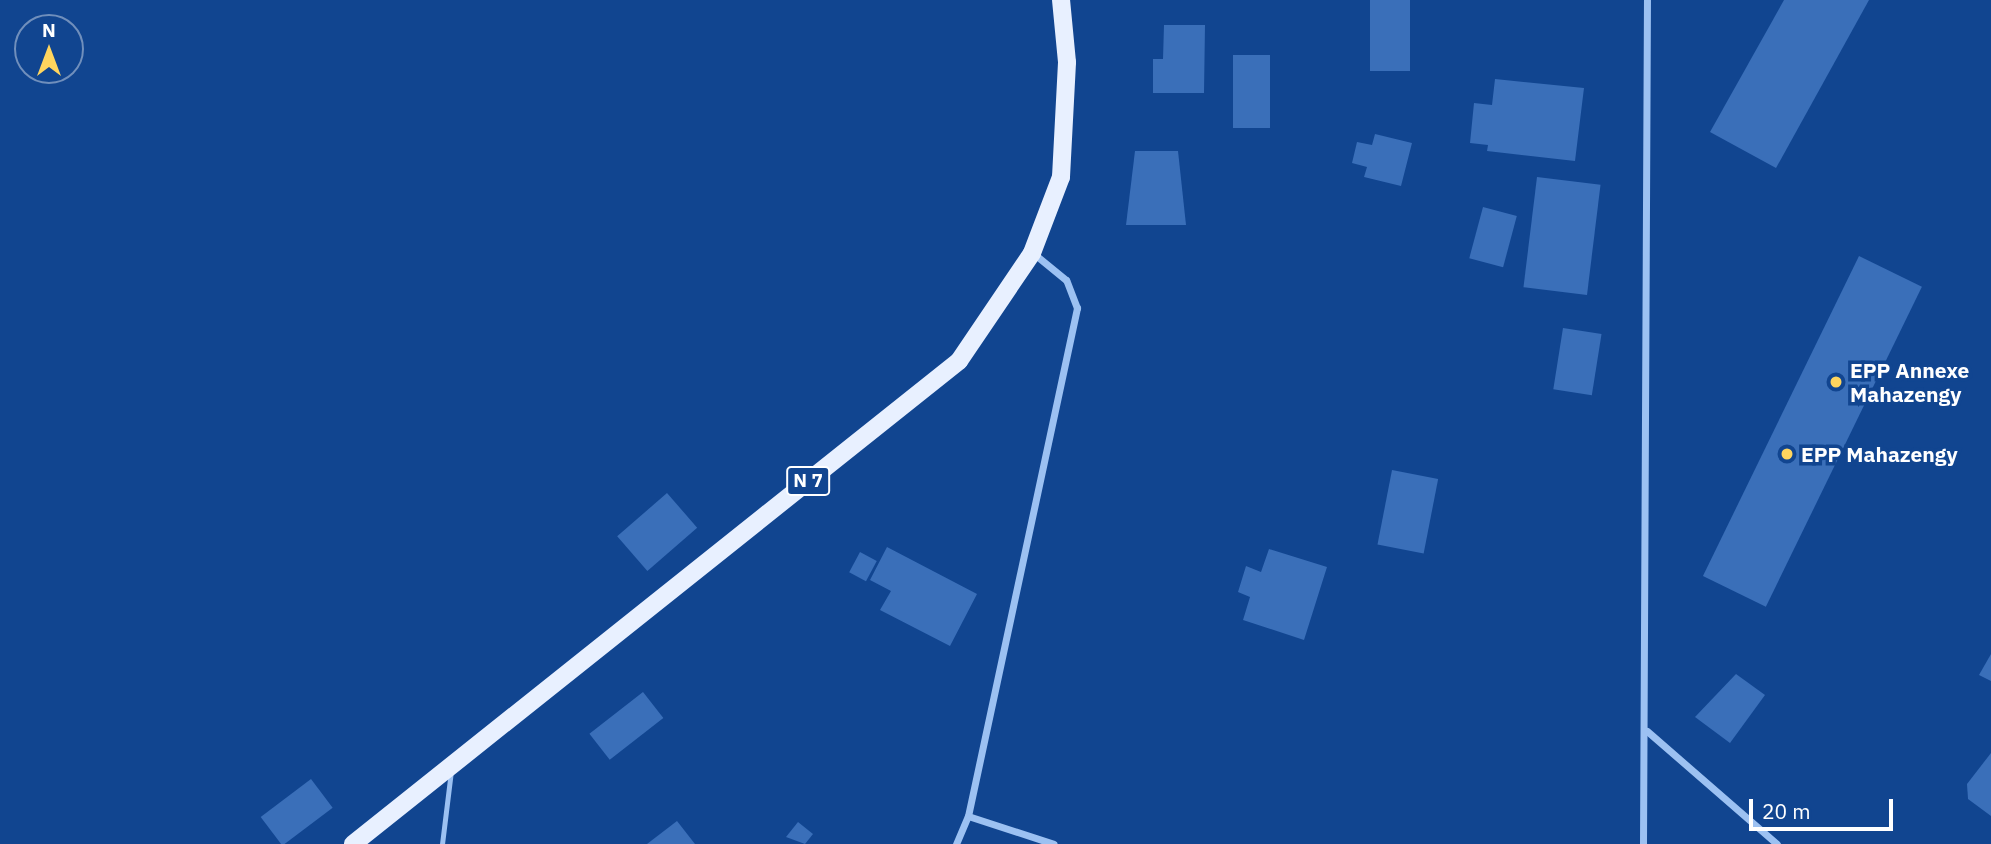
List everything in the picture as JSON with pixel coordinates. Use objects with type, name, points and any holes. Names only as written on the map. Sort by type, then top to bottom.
[{"type":"main road","name":"N 7","points":[[353,844],[959,361],[1032,253],[1060,177],[1067,62],[1061,0]]},
{"type":"street","points":[[1643,844],[1647,731],[1647,0]]},
{"type":"street","points":[[956,844],[968,816],[1077,308],[1066,280],[1032,253]]},
{"type":"street","points":[[1647,731],[1777,844]]},
{"type":"street","points":[[968,816],[1054,844]]},
{"type":"lane","points":[[442,844],[452,765]]},
{"type":"building","points":[[1370,0],[1410,0],[1410,71],[1370,71]]},
{"type":"building","points":[[1784,0],[1869,0],[1776,168],[1710,132]]},
{"type":"building","points":[[1164,25],[1205,25],[1204,93],[1153,93],[1153,59],[1163,59]]},
{"type":"building","points":[[1233,55],[1270,55],[1270,128],[1233,128]]},
{"type":"building","points":[[1495,79],[1584,88],[1575,161],[1487,151],[1488,145],[1470,143],[1474,103],[1492,105]]},
{"type":"building","points":[[1375,134],[1412,143],[1401,186],[1364,177],[1367,167],[1352,163],[1357,142],[1372,145]]},
{"type":"building","points":[[1135,151],[1178,151],[1186,225],[1126,225]]},
{"type":"building","points":[[1537,177],[1601,185],[1587,295],[1523,287]]},
{"type":"building","points":[[1483,207],[1517,216],[1503,267],[1469,258]]},
{"type":"building","points":[[1859,256],[1922,287],[1766,607],[1703,576]]},
{"type":"building","points":[[1563,328],[1602,334],[1592,395],[1553,389]]},
{"type":"building","points":[[1392,470],[1438,479],[1424,554],[1377,545]]},
{"type":"building","points":[[667,493],[697,528],[647,571],[617,536]]},
{"type":"building","points":[[887,547],[977,594],[950,646],[880,610],[891,591],[870,580]]},
{"type":"building","points":[[1269,549],[1327,567],[1304,640],[1243,620],[1250,597],[1238,592],[1246,566],[1261,572]]},
{"type":"building","points":[[860,552],[877,561],[866,581],[849,572]]},
{"type":"building","points":[[1991,654],[1991,681],[1979,675]]},
{"type":"building","points":[[1736,674],[1765,695],[1730,743],[1695,717]]},
{"type":"building","points":[[643,692],[663,718],[610,760],[589,734]]},
{"type":"building","points":[[1991,753],[1991,816],[1968,799],[1967,784]]},
{"type":"building","points":[[311,779],[333,808],[285,844],[281,844],[261,817]]},
{"type":"building","points":[[677,821],[695,844],[647,844]]},
{"type":"building","points":[[798,822],[813,834],[805,844],[786,837]]},
{"type":"place","name":"EPP Annexe Mahazengy","points":[[1836,382]]},
{"type":"place","name":"EPP Mahazengy","points":[[1787,454]]}]
